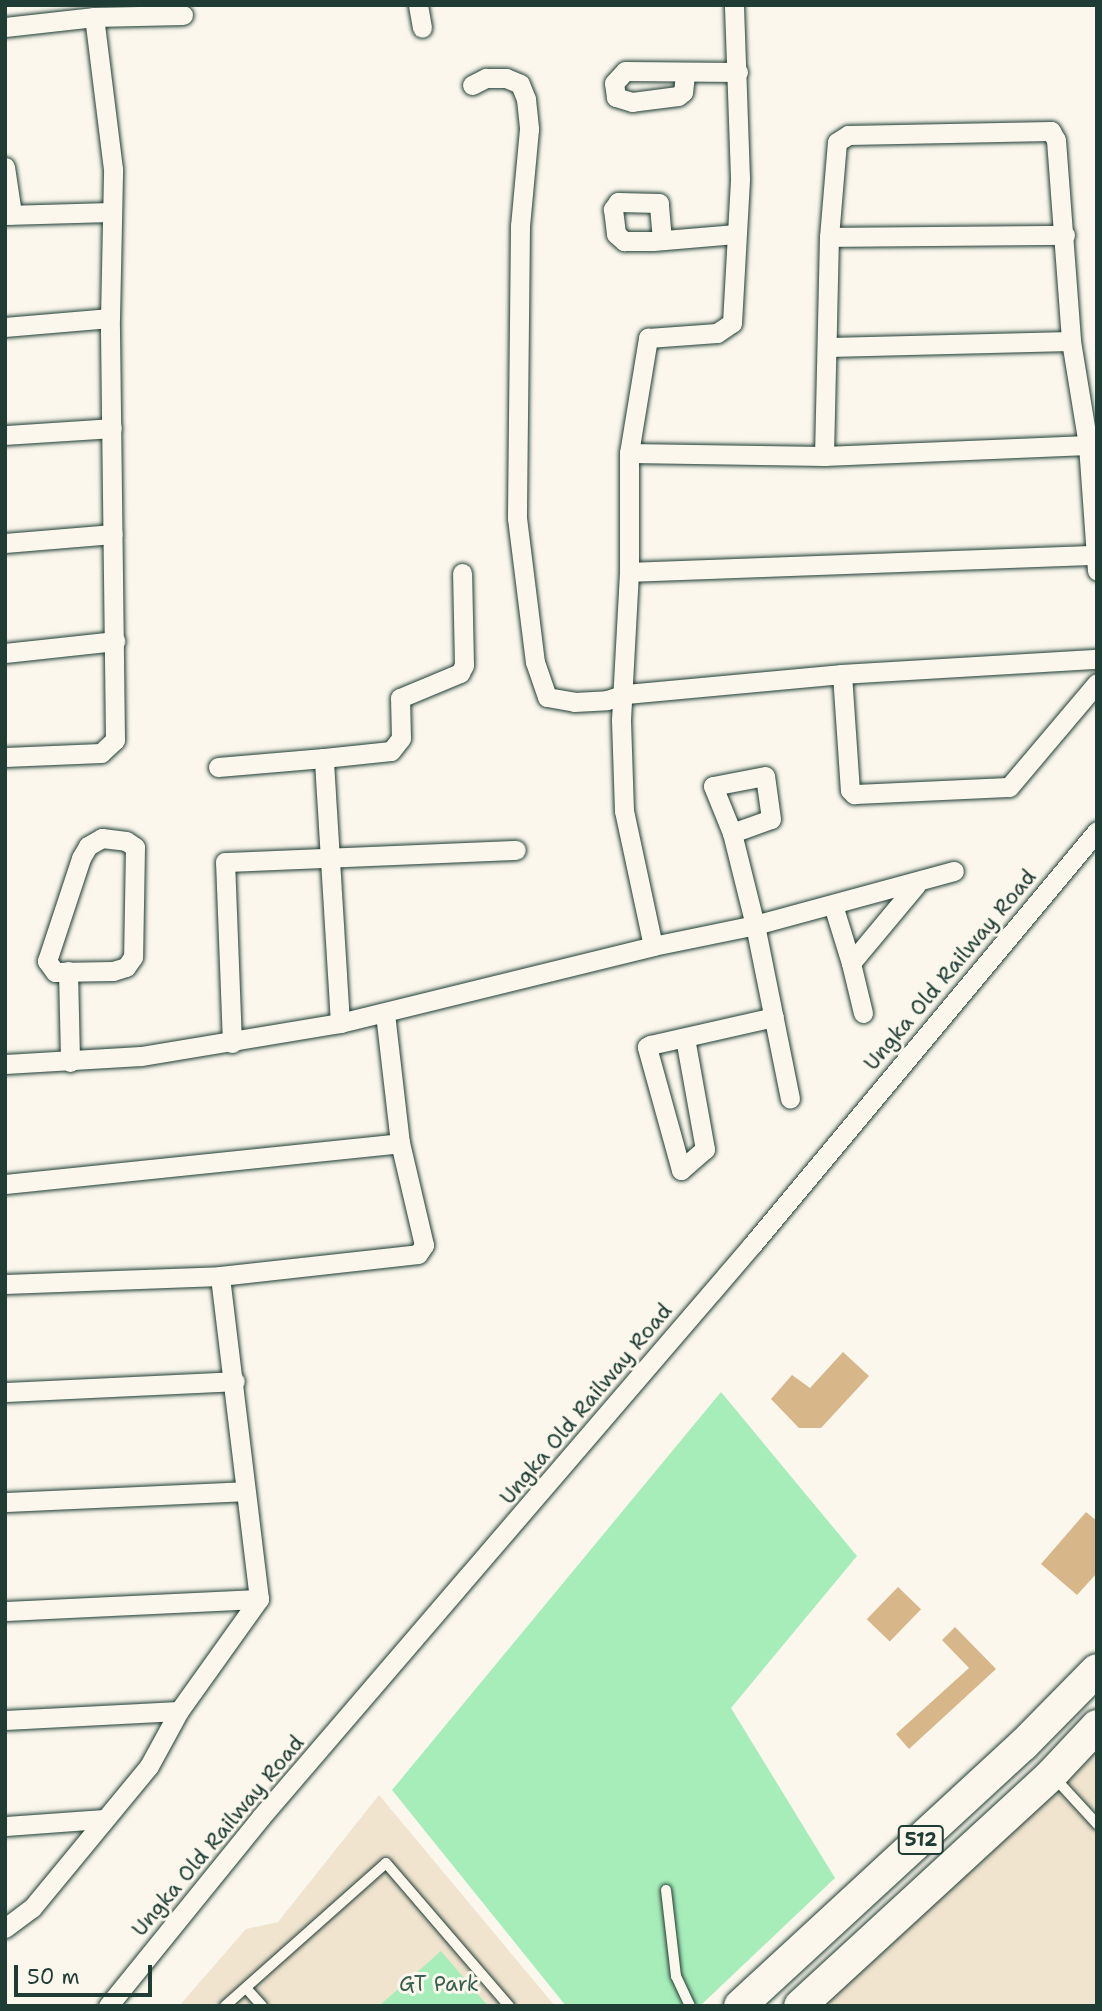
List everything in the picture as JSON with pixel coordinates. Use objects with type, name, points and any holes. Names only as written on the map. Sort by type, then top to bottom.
[{"type":"main road","name":"512","points":[[740,2006],[1023,1745],[1097,1670]]},
{"type":"main road","name":"512","points":[[800,2006],[1052,1774],[1097,1726]]},
{"type":"street","points":[[418,5],[422,28]]},
{"type":"street","points":[[653,946],[624,811],[621,720],[626,694],[629,453],[648,338],[717,333],[732,323],[740,178],[734,5]]},
{"type":"street","points":[[5,27],[140,11],[183,15]]},
{"type":"street","points":[[5,757],[111,749],[116,740],[110,318],[113,169],[94,17]]},
{"type":"street","points":[[685,74],[738,72]]},
{"type":"street","points":[[472,85],[486,78],[506,78],[520,84],[526,99],[529,129],[520,226],[517,518],[542,692],[552,700],[574,702],[626,694],[842,674],[1097,659]]},
{"type":"street","points":[[629,572],[1096,563],[1090,439],[1071,341],[1056,140],[1051,131],[1039,127],[848,135],[837,142],[833,154],[829,237],[824,456]]},
{"type":"street","points":[[5,167],[9,214],[111,212]]},
{"type":"street","points":[[662,240],[736,234]]},
{"type":"street","points":[[829,237],[1065,235]]},
{"type":"street","points":[[5,327],[110,318]]},
{"type":"street","points":[[828,347],[1071,341]]},
{"type":"street","points":[[5,435],[112,428]]},
{"type":"street","points":[[629,453],[824,456],[1090,439]]},
{"type":"street","points":[[5,542],[113,534]]},
{"type":"street","points":[[218,767],[391,751],[401,738],[400,698],[460,673],[464,665],[462,573]]},
{"type":"street","points":[[5,653],[115,641]]},
{"type":"street","points":[[842,674],[850,790],[854,794],[1009,786],[1097,683]]},
{"type":"street","points":[[324,758],[340,1023]]},
{"type":"street","name":"Ungka Old Railway Road","points":[[108,2006],[261,1816],[752,1245],[1097,831]]},
{"type":"street","points":[[733,833],[755,925],[790,1098]]},
{"type":"street","points":[[102,838],[126,841],[135,847],[138,858],[133,957],[126,967],[113,971],[68,971],[55,972],[47,961],[81,858],[88,846],[102,838]]},
{"type":"street","points":[[232,1043],[225,862],[516,850]]},
{"type":"street","points":[[5,1064],[70,1062],[232,1043],[340,1023],[653,946],[755,925],[916,885],[954,872]]},
{"type":"street","points":[[851,963],[916,885]]},
{"type":"street","points":[[833,905],[863,1013]]},
{"type":"street","points":[[68,971],[70,1062]]},
{"type":"street","points":[[5,1284],[220,1276],[418,1254],[424,1245],[400,1143],[385,1013]]},
{"type":"street","points":[[685,1038],[705,1149],[684,1171],[645,1050],[650,1045],[774,1017]]},
{"type":"street","points":[[5,1184],[400,1143]]},
{"type":"street","points":[[5,1928],[32,1908],[102,1819],[149,1766],[179,1711],[259,1599],[235,1381],[220,1276]]},
{"type":"street","points":[[5,1392],[235,1381]]},
{"type":"street","points":[[5,1502],[245,1491]]},
{"type":"street","points":[[5,1611],[259,1599]]},
{"type":"street","points":[[5,1720],[179,1711]]},
{"type":"street","points":[[5,1826],[102,1819]]},
{"type":"lane","points":[[1052,1774],[1097,1824]]},
{"type":"lane","points":[[225,2006],[386,1863],[509,2006]]},
{"type":"lane","points":[[666,1890],[676,1976],[690,2006]]},
{"type":"lane","points":[[246,1988],[262,2006]]},
{"type":"shaded area","points":[[1097,1746],[1097,2006],[820,2006],[1043,1804]]},
{"type":"shaded area","points":[[379,1795],[555,2006],[179,2006],[246,1929],[278,1922]]},
{"type":"green space","points":[[721,1392],[857,1556],[731,1708],[835,1878],[700,2006],[566,2006],[392,1790]]},
{"type":"green space","name":"GT Park","points":[[441,1951],[488,2006],[379,2006]]},
{"type":"building","points":[[843,1352],[869,1376],[821,1428],[799,1428],[771,1399],[792,1375],[810,1388]]},
{"type":"building","points":[[1086,1512],[1097,1521],[1097,1573],[1077,1595],[1041,1564]]},
{"type":"building","points":[[898,1587],[921,1609],[890,1642],[867,1619]]},
{"type":"building","points":[[955,1627],[996,1669],[909,1749],[896,1734],[969,1668],[942,1640]]}]
